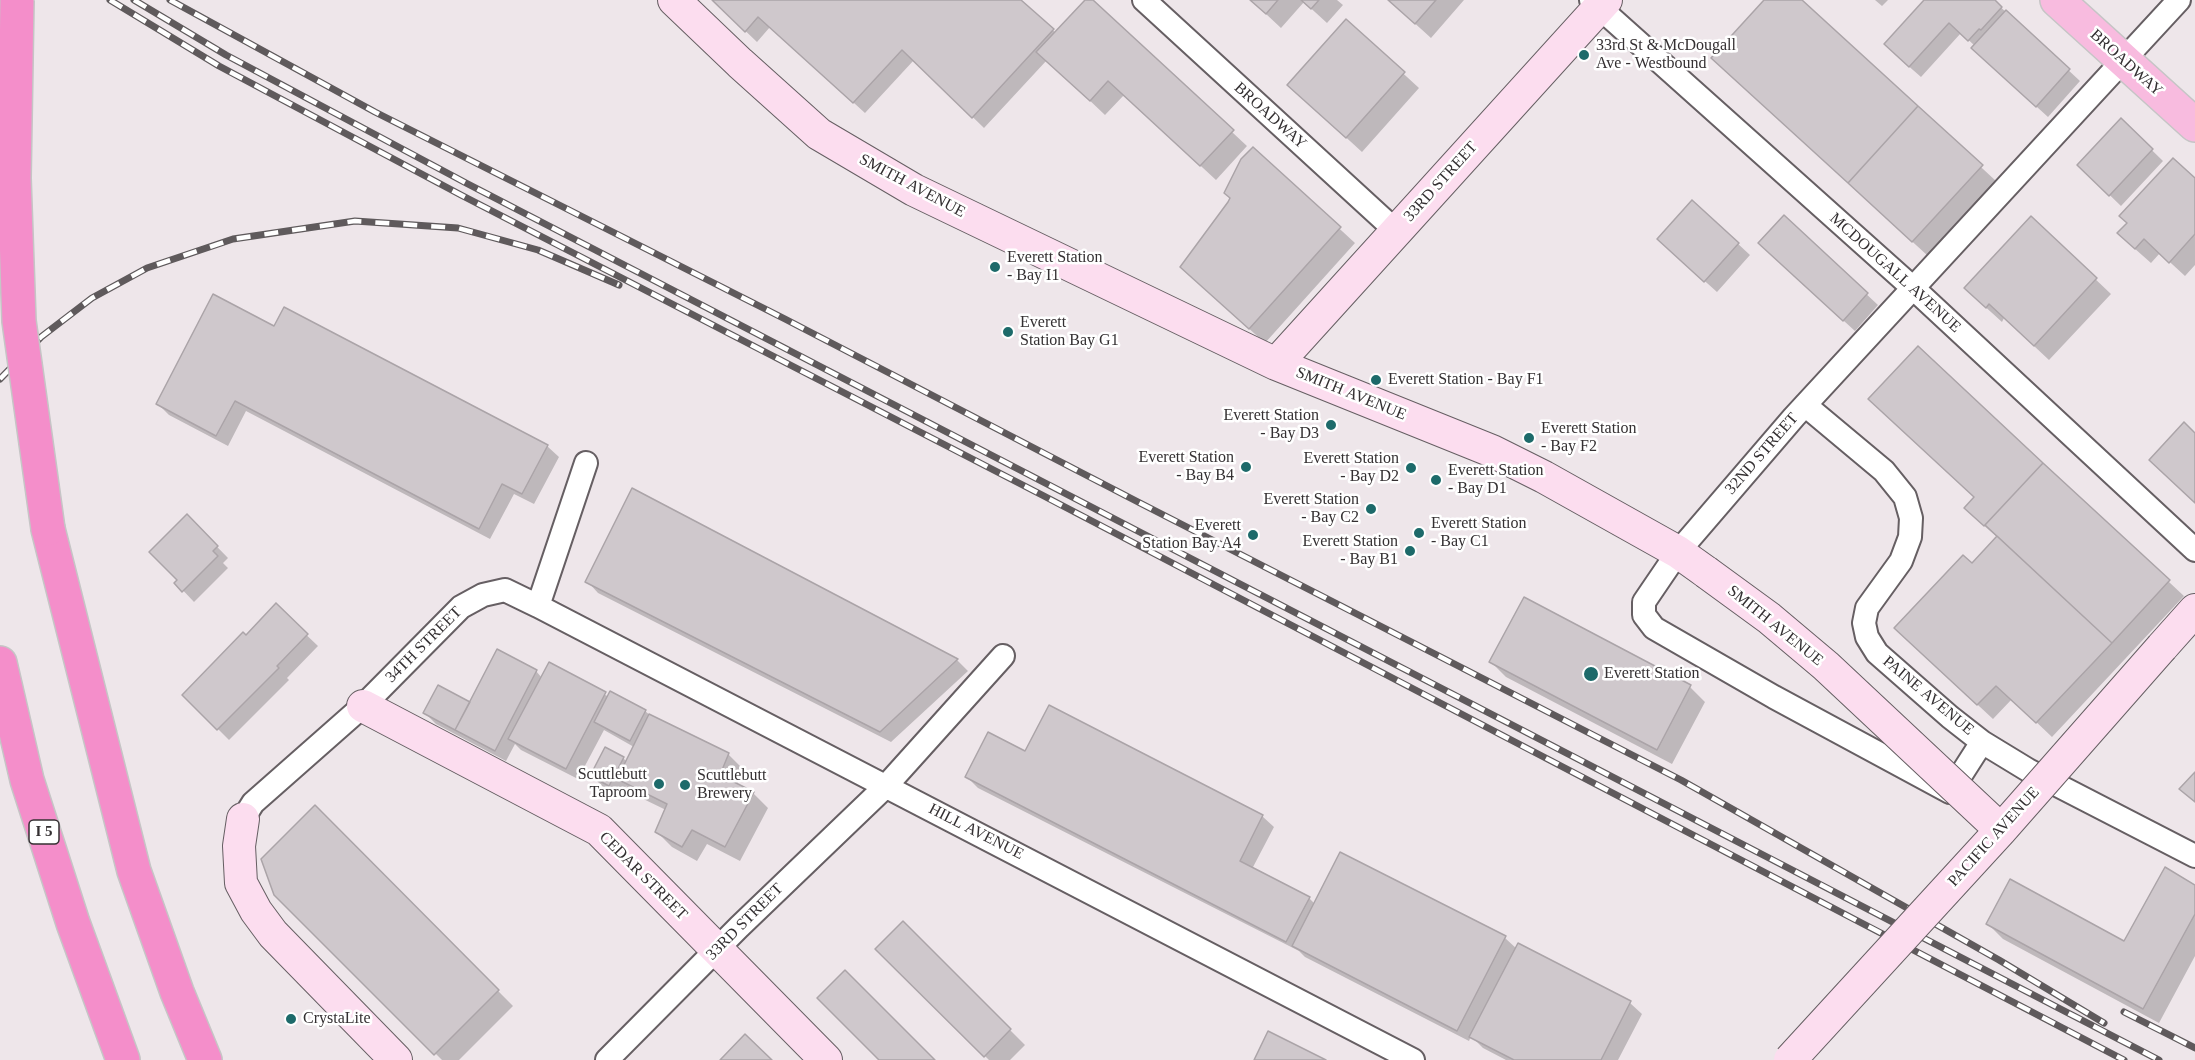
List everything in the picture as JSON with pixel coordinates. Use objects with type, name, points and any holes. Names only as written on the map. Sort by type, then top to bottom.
[{"type":"highway","points":[[17,0],[14,178],[20,321],[48,529],[134,871],[177,992],[205,1060]]},
{"type":"highway","name":"I 5","points":[[0,663],[27,780],[73,923],[123,1060]]},
{"type":"highway","points":[[100,998],[106,1060]]},
{"type":"main road","name":"BROADWAY","points":[[2057,0],[2195,125]]},
{"type":"street","name":"SMITH AVENUE","points":[[674,0],[819,134],[914,190],[1276,364],[1492,451],[1544,477],[1678,552],[1768,618],[1826,666],[2001,830]]},
{"type":"street","name":"BROADWAY","points":[[1144,0],[1396,231]]},
{"type":"street","name":"32ND STREET","points":[[1982,742],[1950,792],[1654,628],[1644,615],[1644,603],[1678,552],[1805,405],[2179,0]]},
{"type":"street","name":"33RD STREET","points":[[1276,364],[1599,2]]},
{"type":"street","name":"MCDOUGALL AVENUE","points":[[1599,2],[1913,288],[2195,550]]},
{"type":"street","name":"PAINE AVENUE","points":[[1805,405],[1884,471],[1905,497],[1911,518],[1910,537],[1901,561],[1867,608],[1864,623],[1867,637],[1877,653],[1982,742],[2028,770],[2195,856]]},
{"type":"street","points":[[538,606],[586,463]]},
{"type":"street","name":"34TH STREET","points":[[243,819],[253,803],[363,705],[461,607],[483,595],[505,590],[538,606]]},
{"type":"street","name":"HILL AVENUE","points":[[538,606],[1413,1060]]},
{"type":"street","name":"PACIFIC AVENUE","points":[[1790,1060],[2001,830],[2195,610]]},
{"type":"street","name":"33RD STREET","points":[[607,1060],[716,950],[886,786],[1003,657]]},
{"type":"street","name":"CEDAR STREET","points":[[363,705],[599,831],[826,1060]]},
{"type":"street","points":[[243,819],[239,846],[241,884],[256,911],[273,934],[396,1060]]},
{"type":"building","points":[[712,0],[1021,0],[1054,29],[972,118],[902,50],[853,103],[758,17],[745,32]]},
{"type":"building","points":[[1085,0],[1093,0],[1234,130],[1200,166],[1108,81],[1090,101],[1036,52]]},
{"type":"building","points":[[1250,0],[1278,0],[1266,14]]},
{"type":"building","points":[[1301,0],[1319,0],[1311,9]]},
{"type":"building","points":[[1388,0],[1436,0],[1415,24]]},
{"type":"building","points":[[1764,0],[1802,0],[1918,106],[1848,183],[1711,58]]},
{"type":"building","points":[[1924,0],[1995,0],[2002,7],[1968,41],[1949,23],[1909,67],[1884,44]]},
{"type":"building","points":[[2006,10],[2070,69],[2036,107],[1971,48]]},
{"type":"building","points":[[1346,19],[1405,72],[1346,138],[1287,85]]},
{"type":"building","points":[[1918,106],[1983,165],[1912,242],[1848,183]]},
{"type":"building","points":[[2121,118],[2153,149],[2109,196],[2077,165]]},
{"type":"building","points":[[1253,147],[1341,227],[1249,329],[1180,267],[1228,202],[1230,198],[1224,193],[1241,159]]},
{"type":"building","points":[[2173,158],[2195,178],[2195,234],[2169,263],[2144,239],[2135,249],[2117,233],[2127,223],[2119,216]]},
{"type":"building","points":[[1692,200],[1739,243],[1704,282],[1657,239]]},
{"type":"building","points":[[1784,215],[1868,293],[1843,321],[1758,243]]},
{"type":"building","points":[[2031,216],[2097,278],[2034,346],[1989,304],[1986,308],[1964,288]]},
{"type":"building","points":[[213,294],[274,326],[284,307],[548,445],[522,494],[502,484],[479,529],[235,401],[216,436],[156,404]]},
{"type":"building","points":[[1918,346],[2043,463],[1984,526],[1964,508],[1974,497],[1868,399]]},
{"type":"building","points":[[2184,422],[2195,433],[2195,503],[2149,460]]},
{"type":"building","points":[[2043,463],[2170,580],[2112,643],[1985,525]]},
{"type":"building","points":[[632,488],[958,659],[880,732],[585,582]]},
{"type":"building","points":[[187,514],[218,546],[213,551],[218,556],[182,592],[174,583],[177,580],[149,552]]},
{"type":"building","points":[[1997,536],[2112,643],[2036,723],[1996,686],[1977,705],[1894,628],[1963,555],[1972,563]]},
{"type":"building","name":"Everett Station","points":[[1524,597],[1691,685],[1657,750],[1489,662]]},
{"type":"building","points":[[276,603],[308,634],[277,666],[279,668],[217,730],[182,695],[243,632],[246,635]]},
{"type":"building","points":[[497,649],[537,670],[495,751],[455,730]]},
{"type":"building","points":[[549,662],[606,692],[566,769],[508,739]]},
{"type":"building","points":[[438,685],[470,702],[455,730],[423,713]]},
{"type":"building","points":[[610,691],[646,710],[630,741],[594,722]]},
{"type":"building","points":[[1049,705],[1263,815],[1240,861],[1310,897],[1286,942],[965,777],[988,732],[1025,751]]},
{"type":"building","name":"Scuttlebutt Brewery","points":[[649,714],[729,753],[720,775],[754,792],[725,847],[692,830],[682,847],[655,832],[667,804],[617,779]]},
{"type":"building","points":[[605,747],[624,757],[609,786],[590,776]]},
{"type":"building","points":[[2195,772],[2195,802],[2179,789]]},
{"type":"building","points":[[315,805],[499,990],[434,1055],[274,895],[261,859]]},
{"type":"building","points":[[1340,852],[1506,936],[1457,1031],[1292,946]]},
{"type":"building","points":[[2165,867],[2195,885],[2195,914],[2143,1009],[1986,924],[2010,879],[2124,941]]},
{"type":"building","points":[[903,921],[1011,1029],[984,1057],[875,949]]},
{"type":"building","points":[[1518,943],[1631,1001],[1601,1060],[1514,1060],[1469,1037]]},
{"type":"building","points":[[845,970],[935,1060],[879,1060],[817,998]]},
{"type":"building","points":[[1268,1031],[1326,1060],[1254,1060]]},
{"type":"building","points":[[745,1034],[772,1060],[720,1060]]},
{"type":"railway","points":[[110,0],[219,66],[461,195],[1042,495],[2124,1060]]},
{"type":"railway","points":[[134,0],[226,55],[466,183],[2159,1060]]},
{"type":"railway","points":[[170,0],[375,112],[785,319],[1681,780],[1999,960],[2104,1023]]},
{"type":"railway","points":[[0,379],[41,337],[92,298],[147,268],[233,239],[355,221],[458,228],[538,250],[619,285]]},
{"type":"railway","points":[[2124,1012],[2195,1048]]},
{"type":"place","name":"33rd St & McDougall Ave - Westbound","points":[[1584,55]]},
{"type":"place","name":"Everett Station - Bay I1","points":[[995,267]]},
{"type":"place","name":"Everett Station Bay G1","points":[[1008,332]]},
{"type":"place","name":"Everett Station - Bay F1","points":[[1376,380]]},
{"type":"place","name":"Everett Station - Bay D3","points":[[1331,425]]},
{"type":"place","name":"Everett Station - Bay F2","points":[[1529,438]]},
{"type":"place","name":"Everett Station - Bay B4","points":[[1246,467]]},
{"type":"place","name":"Everett Station - Bay D2","points":[[1411,468]]},
{"type":"place","name":"Everett Station - Bay D1","points":[[1436,480]]},
{"type":"place","name":"Everett Station - Bay C2","points":[[1371,509]]},
{"type":"place","name":"Everett Station - Bay C1","points":[[1419,533]]},
{"type":"place","name":"Everett Station Bay A4","points":[[1253,535]]},
{"type":"place","name":"Everett Station - Bay B1","points":[[1410,551]]},
{"type":"place","name":"Everett Station","points":[[1591,674]]},
{"type":"place","name":"Scuttlebutt Taproom","points":[[659,784]]},
{"type":"place","name":"Scuttlebutt Brewery","points":[[685,785]]},
{"type":"place","name":"CrystaLite","points":[[291,1019]]}]
